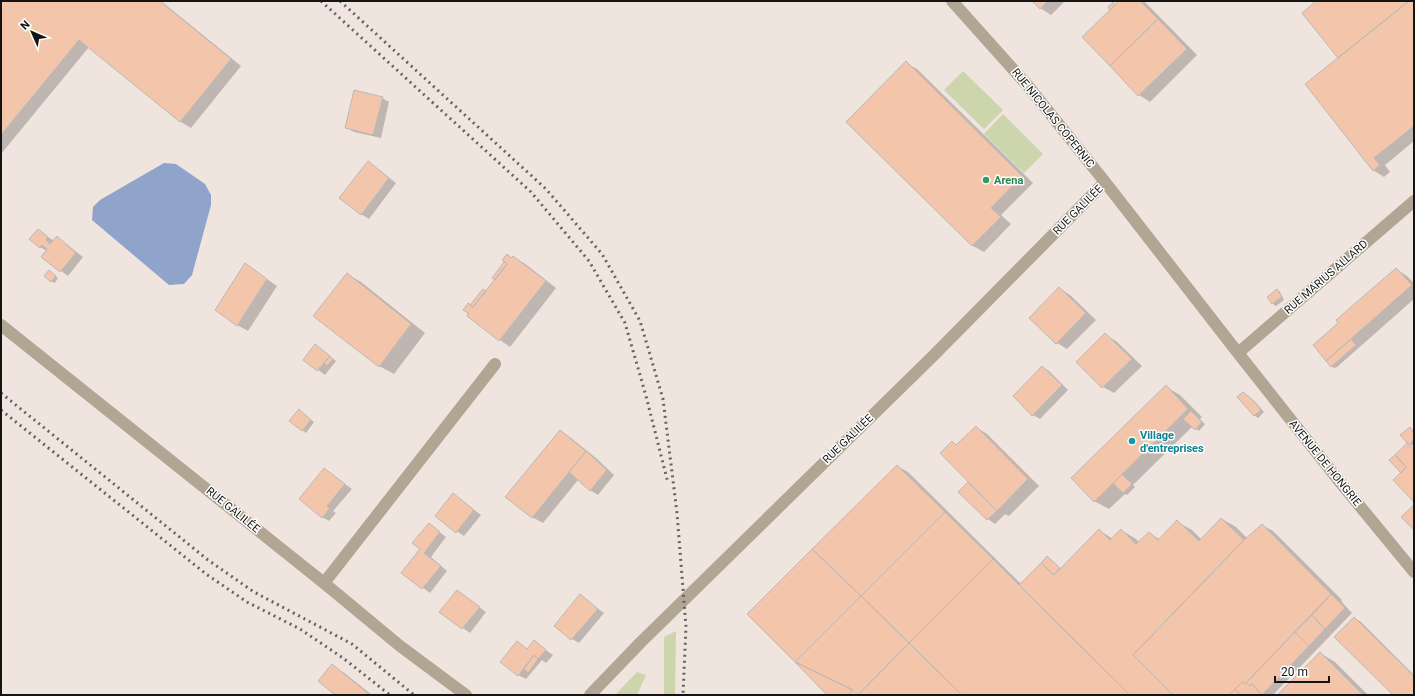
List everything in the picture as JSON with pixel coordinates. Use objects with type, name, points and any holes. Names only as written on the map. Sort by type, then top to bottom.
[{"type":"street","name":"RUE NICOLAS COPERNIC","points":[[952,1],[1028,86],[1238,353]]},
{"type":"street","name":"RUE GALILÉE","points":[[590,695],[641,642],[938,351],[1105,182]]},
{"type":"street","name":"RUE MARIUS ALLARD","points":[[1238,353],[1414,201]]},
{"type":"street","name":"RUE GALILÉE","points":[[1,325],[324,583],[400,646],[466,695]]},
{"type":"street","name":"AVENUE DE HONGRIE","points":[[1238,353],[1335,476],[1414,572]]},
{"type":"street","points":[[324,583],[495,364]]},
{"type":"shaded area","points":[[1,1],[1414,1],[1414,695],[1,695]]},
{"type":"green space","points":[[963,71],[1003,110],[984,129],[944,90]]},
{"type":"green space","points":[[1003,114],[1043,154],[1024,173],[984,134]]},
{"type":"green space","points":[[676,631],[675,695],[664,695],[664,637]]},
{"type":"green space","points":[[637,672],[646,675],[637,695],[615,695]]},
{"type":"water","points":[[164,163],[176,164],[205,184],[211,195],[211,205],[192,275],[184,284],[169,285],[92,220],[93,207],[100,200]]},
{"type":"building","points":[[1,1],[160,1],[231,59],[180,122],[79,40],[1,135]]},
{"type":"building","points":[[1032,1],[1048,1],[1040,9]]},
{"type":"building","points":[[1119,1],[1140,1],[1158,19],[1110,66],[1082,37]]},
{"type":"building","points":[[1316,1],[1409,1],[1338,58],[1302,13]]},
{"type":"building","points":[[1409,1],[1414,1],[1414,126],[1374,158],[1380,165],[1373,171],[1305,84]]},
{"type":"building","points":[[1113,2],[1115,5],[1110,10],[1108,7]]},
{"type":"building","points":[[1158,19],[1187,49],[1138,96],[1110,66]]},
{"type":"building","points":[[906,61],[1022,176],[991,208],[1001,217],[972,246],[846,122]]},
{"type":"building","points":[[354,90],[383,97],[373,135],[345,128]]},
{"type":"building","points":[[368,161],[389,178],[361,215],[339,198]]},
{"type":"building","points":[[38,229],[48,237],[46,240],[50,244],[57,236],[76,253],[60,272],[41,257],[47,249],[42,245],[40,248],[29,239]]},
{"type":"building","points":[[507,254],[511,258],[513,256],[546,281],[499,341],[467,316],[468,313],[463,310],[468,303],[473,307],[507,264],[502,260]]},
{"type":"building","points":[[504,262],[507,264],[495,280],[492,278]]},
{"type":"building","points":[[245,263],[267,279],[237,326],[215,310]]},
{"type":"building","points":[[1396,268],[1412,285],[1326,361],[1313,345],[1338,323],[1336,320]]},
{"type":"building","points":[[49,270],[56,276],[51,282],[44,276]]},
{"type":"building","points":[[347,273],[411,324],[379,367],[313,316]]},
{"type":"building","points":[[1059,287],[1086,313],[1056,344],[1029,318]]},
{"type":"building","points":[[483,289],[486,291],[473,307],[470,305]]},
{"type":"building","points":[[1277,289],[1282,297],[1272,304],[1267,297]]},
{"type":"building","points":[[1105,333],[1132,359],[1102,388],[1076,362]]},
{"type":"building","points":[[1351,339],[1356,345],[1331,367],[1326,361]]},
{"type":"building","points":[[315,344],[330,356],[317,371],[303,360]]},
{"type":"building","points":[[330,356],[333,359],[327,366],[324,363]]},
{"type":"building","points":[[1042,366],[1062,385],[1032,416],[1013,396]]},
{"type":"building","name":"Village d'entreprises","points":[[1166,385],[1188,409],[1094,502],[1071,478]]},
{"type":"building","points":[[1243,392],[1254,401],[1261,410],[1254,416],[1237,397]]},
{"type":"building","points":[[299,409],[311,420],[302,431],[289,421]]},
{"type":"building","points":[[1191,411],[1202,422],[1195,430],[1183,419]]},
{"type":"building","points":[[976,426],[1028,479],[997,511],[940,453],[952,441],[956,445]]},
{"type":"building","points":[[1410,427],[1414,433],[1414,439],[1409,445],[1400,435]]},
{"type":"building","points":[[560,430],[586,451],[532,518],[505,497]]},
{"type":"building","points":[[1407,443],[1414,450],[1414,502],[1393,480],[1406,467],[1395,455]]},
{"type":"building","points":[[586,451],[607,470],[590,491],[569,472]]},
{"type":"building","points":[[1395,455],[1406,467],[1401,473],[1389,460]]},
{"type":"building","points":[[897,465],[945,512],[861,596],[812,549]]},
{"type":"building","points":[[324,468],[345,484],[327,506],[330,508],[322,518],[299,499]]},
{"type":"building","points":[[1122,474],[1132,484],[1123,493],[1113,483]]},
{"type":"building","points":[[968,482],[997,511],[987,520],[958,492]]},
{"type":"building","points":[[453,493],[474,510],[456,533],[435,516]]},
{"type":"building","points":[[1414,505],[1414,530],[1401,517]]},
{"type":"building","points":[[945,512],[993,559],[909,643],[861,596]]},
{"type":"building","points":[[1221,518],[1244,540],[1133,655],[1173,695],[1130,695],[1019,585],[1041,563],[1054,575],[1099,529],[1110,540],[1121,529],[1136,544],[1149,532],[1158,540],[1177,520],[1199,541]]},
{"type":"building","points":[[429,523],[440,532],[424,553],[441,566],[422,589],[401,573],[420,549],[412,543]]},
{"type":"building","points":[[1262,524],[1331,594],[1245,684],[1242,682],[1229,695],[1173,695],[1133,655],[1243,541]]},
{"type":"building","points":[[812,549],[861,596],[795,662],[747,614]]},
{"type":"building","points":[[1047,556],[1060,568],[1054,575],[1041,563]]},
{"type":"building","points":[[993,559],[1130,695],[962,695],[909,643]]},
{"type":"building","points":[[457,590],[480,607],[462,629],[439,612]]},
{"type":"building","points":[[580,594],[598,609],[571,640],[554,626]]},
{"type":"building","points":[[1331,594],[1345,608],[1325,629],[1312,615]]},
{"type":"building","points":[[861,596],[909,643],[858,695],[848,695],[853,690],[795,662]]},
{"type":"building","points":[[1312,615],[1325,629],[1309,646],[1295,632]]},
{"type":"building","points":[[1354,617],[1414,676],[1414,695],[1393,695],[1334,637]]},
{"type":"building","points":[[1295,632],[1309,646],[1262,695],[1252,684],[1249,686],[1246,683]]},
{"type":"building","points":[[534,640],[546,650],[538,659],[534,655],[518,676],[500,662],[517,641],[527,649]]},
{"type":"building","points":[[909,643],[962,695],[858,695]]},
{"type":"building","points":[[1320,652],[1363,695],[1277,695]]},
{"type":"building","points":[[534,655],[538,659],[528,673],[524,669]]},
{"type":"building","points":[[795,662],[853,690],[848,695],[827,695]]},
{"type":"building","points":[[332,664],[370,695],[335,695],[318,681]]},
{"type":"building","points":[[1242,682],[1249,686],[1252,684],[1262,695],[1240,695],[1235,689]]},
{"type":"building","points":[[1235,689],[1240,695],[1229,695]]},
{"type":"railway","points":[[321,1],[531,192],[589,261],[625,323],[646,396],[668,483]]},
{"type":"railway","points":[[340,1],[546,189],[602,254],[640,321],[663,399],[677,513],[686,627],[683,695]]},
{"type":"railway","points":[[1,393],[208,560],[254,592],[352,644],[414,695]]},
{"type":"railway","points":[[1,410],[206,574],[247,602],[300,629],[343,658],[390,695]]},
{"type":"place","name":"Arena","points":[[986,180]]},
{"type":"place","name":"Village d'entreprises","points":[[1132,441]]}]
